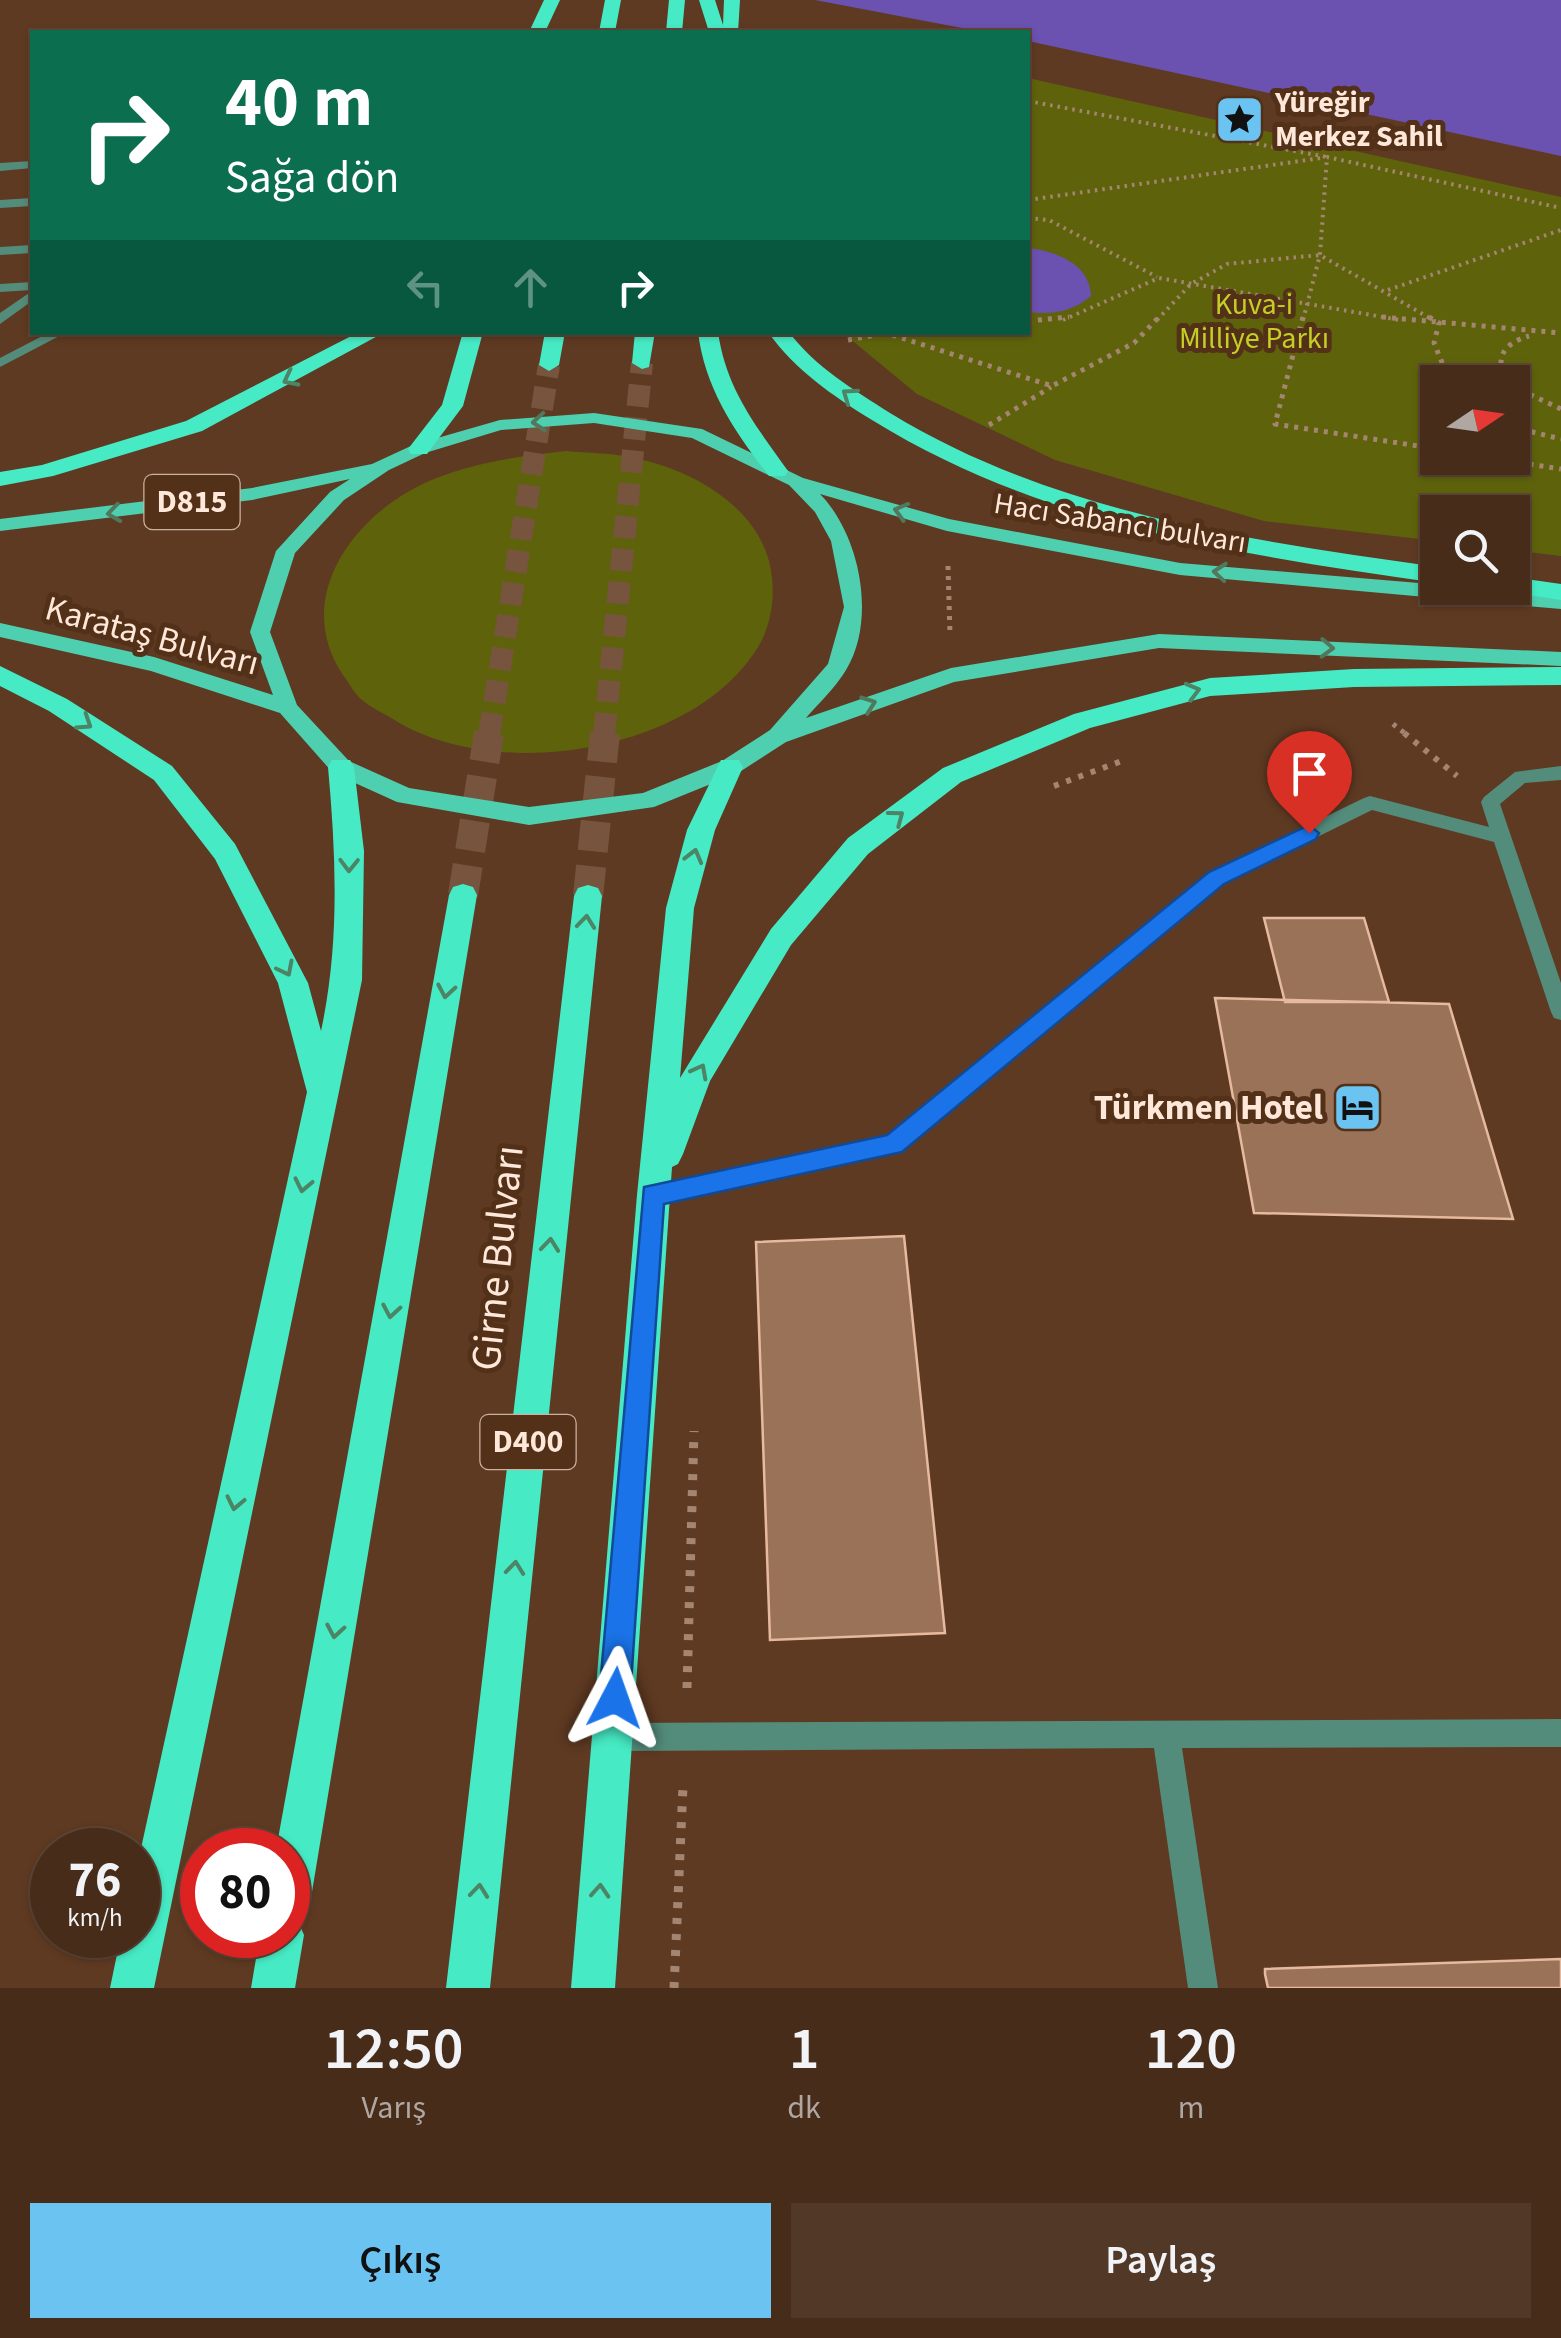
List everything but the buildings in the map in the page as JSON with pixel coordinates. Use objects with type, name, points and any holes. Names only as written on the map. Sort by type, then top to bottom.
[{"type":"highway","points":[[538,30],[552,0]]},
{"type":"highway","points":[[607,30],[613,0]]},
{"type":"highway","points":[[674,30],[678,0]]},
{"type":"highway","points":[[707,0],[716,30]]},
{"type":"highway","points":[[730,30],[732,0]]},
{"type":"highway","points":[[0,480],[45,471],[194,426],[370,335]]},
{"type":"highway","points":[[419,449],[452,406],[472,335]]},
{"type":"highway","points":[[549,365],[554,335]]},
{"type":"highway","points":[[642,363],[645,335]]},
{"type":"highway","points":[[708,335],[710,357],[738,422],[786,476]]},
{"type":"highway","points":[[780,335],[793,354],[877,415],[942,453],[1044,494],[1168,530],[1420,572]]},
{"type":"highway","points":[[1530,588],[1561,592]]},
{"type":"highway","points":[[0,674],[58,705],[163,773],[226,852],[293,983],[323,1092]]},
{"type":"highway","points":[[652,1195],[696,1076],[781,937],[858,846],[952,776],[1083,721],[1210,687],[1354,678],[1561,676]]},
{"type":"highway","points":[[593,1988],[652,1195],[680,908],[701,830],[730,767]]},
{"type":"highway","points":[[132,1988],[346,980],[350,850],[341,768]]},
{"type":"highway","points":[[301,1828],[463,894]]},
{"type":"highway","name":"Girne Bulvarı","points":[[468,1988],[588,896]]},
{"type":"highway","points":[[273,1988],[278,1958]]},
{"type":"main road","name":"Hacı Sabancı bulvarı","points":[[382,466],[419,449],[500,425],[594,418],[696,433],[786,476],[947,525],[1180,569],[1561,602]]},
{"type":"main road","points":[[382,466],[338,496],[286,551],[260,632],[288,708],[341,768],[405,796],[529,816],[646,800],[730,767],[778,736],[951,675],[1159,641],[1561,660]]},
{"type":"main road","name":"D815","points":[[0,526],[252,494],[382,466]]},
{"type":"main road","points":[[778,736],[838,666],[854,608],[841,540],[823,509],[786,476]]},
{"type":"main road","name":"Karataş Bulvarı","points":[[0,630],[154,664],[288,708]]},
{"type":"lane","points":[[0,168],[30,165]]},
{"type":"lane","points":[[0,204],[30,202]]},
{"type":"lane","points":[[0,251],[30,249]]},
{"type":"lane","points":[[0,288],[30,286]]},
{"type":"lane","points":[[0,320],[30,297]]},
{"type":"lane","points":[[0,363],[54,335]]},
{"type":"lane","points":[[1561,773],[1521,777],[1490,802],[1561,1012]]},
{"type":"lane","points":[[652,1195],[894,1145],[1216,878],[1370,803],[1501,837]]},
{"type":"lane","points":[[612,1737],[1561,1732]]},
{"type":"lane","points":[[1166,1734],[1204,1988]]},
{"type":"path","points":[[1030,101],[1327,157],[1561,208]]},
{"type":"path","points":[[1030,200],[1327,157]]},
{"type":"path","points":[[1327,157],[1320,255],[1275,424],[1420,446]]},
{"type":"path","points":[[1030,218],[1049,220],[1158,278],[1439,323],[1561,334]]},
{"type":"path","points":[[1387,290],[1561,230]]},
{"type":"path","points":[[942,453],[1052,386],[1134,343],[1191,284],[1227,264],[1320,255],[1439,323]]},
{"type":"path","points":[[1030,321],[1062,320],[1158,278]]},
{"type":"path","points":[[1439,323],[1434,344],[1443,365]]},
{"type":"path","points":[[1498,365],[1499,354],[1508,344],[1542,334]]},
{"type":"path","points":[[888,335],[1052,386]]},
{"type":"path","points":[[1530,396],[1561,409]]},
{"type":"path","points":[[1530,431],[1561,439]]},
{"type":"path","points":[[1530,464],[1561,468]]},
{"type":"path","points":[[947,525],[951,675]]},
{"type":"green space","name":"Kuva-i Milliye Parkı","points":[[1030,78],[1561,197],[1561,556],[1530,552],[1530,495],[1420,495],[1420,539],[1264,521],[1055,460],[917,394],[845,335],[1030,335]]},
{"type":"green space","points":[[566,451],[617,455],[680,472],[724,497],[742,514],[767,554],[772,578],[770,618],[752,656],[721,690],[680,716],[634,736],[583,748],[532,753],[481,750],[434,738],[365,702],[343,675],[329,645],[324,615],[328,586],[357,534],[406,493],[434,479],[499,461]]},
{"type":"shaded area","points":[[815,0],[1561,0],[1561,156],[1030,41],[1030,30],[972,30]]},
{"type":"shaded area","points":[[1030,248],[1070,261],[1085,275],[1089,285],[1091,296],[1077,306],[1030,312]]},
{"type":"tunnel","points":[[604,735],[642,363]]},
{"type":"tunnel","points":[[489,735],[549,365]]},
{"type":"tunnel","points":[[463,895],[489,733]]},
{"type":"tunnel","points":[[588,896],[605,733]]},
{"type":"place","name":"Yüreğir Merkez Sahil","points":[[1240,119]]},
{"type":"place","name":"Türkmen Hotel","points":[[1358,1108]]},
{"type":"route","points":[[615,1698],[652,1195],[894,1145],[1216,878],[1309,833]]}]
